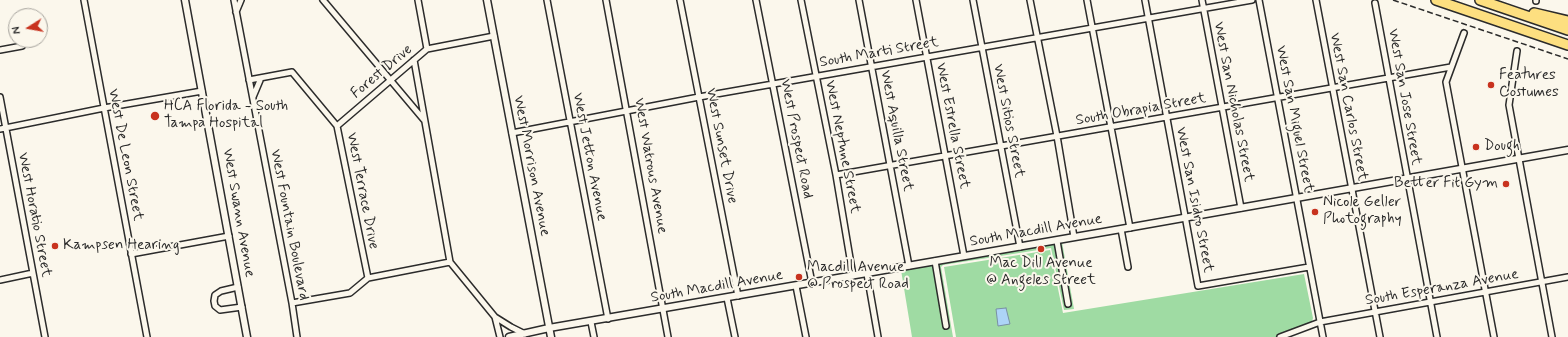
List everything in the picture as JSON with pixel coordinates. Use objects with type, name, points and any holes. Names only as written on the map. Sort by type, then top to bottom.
[{"type":"highway","points":[[1436,0],[1568,45]]},
{"type":"highway","points":[[1483,1],[1568,21]]},
{"type":"highway","points":[[1483,1],[1568,30]]},
{"type":"street","name":"West De Leon Street","points":[[84,0],[147,337]]},
{"type":"street","name":"West Swann Avenue","points":[[185,0],[247,337]]},
{"type":"street","name":"West Fountain Boulevard","points":[[234,0],[292,303],[297,337]]},
{"type":"street","points":[[236,13],[241,0]]},
{"type":"street","points":[[323,0],[391,79],[425,122]]},
{"type":"street","points":[[418,0],[427,49]]},
{"type":"street","name":"West Morrison Avenue","points":[[487,0],[551,337]]},
{"type":"street","name":"West Jetton Avenue","points":[[547,0],[608,319]]},
{"type":"street","name":"West Watrous Avenue","points":[[606,0],[668,337]]},
{"type":"street","name":"West Sunset Drive","points":[[680,0],[738,296]]},
{"type":"street","name":"West Prospect Road","points":[[756,0],[812,283]]},
{"type":"street","name":"West Neptune Street","points":[[801,0],[836,175],[853,276]]},
{"type":"street","name":"West Aquilla Street","points":[[859,0],[909,266]]},
{"type":"street","name":"West Estrella Street","points":[[916,0],[964,256]]},
{"type":"street","name":"West Sitios Street","points":[[973,0],[1020,247]]},
{"type":"street","points":[[1030,0],[1036,38],[1057,136],[1074,237]]},
{"type":"street","points":[[1087,0],[1130,228]]},
{"type":"street","name":"West San Isidro Street","points":[[1145,0],[1198,286],[1309,267]]},
{"type":"street","name":"West San Nicholas Street","points":[[1202,0],[1241,208]]},
{"type":"street","name":"South Marti Street","points":[[512,133],[699,97],[1252,0]]},
{"type":"street","name":"West San Miguel Street","points":[[1259,0],[1323,337]]},
{"type":"street","name":"West San Carlos Street","points":[[1316,0],[1380,337]]},
{"type":"street","name":"West San Jose Street","points":[[1375,3],[1437,337]]},
{"type":"street","points":[[1464,33],[1446,82],[1494,337]]},
{"type":"street","name":"Forest Drive","points":[[337,126],[427,49],[494,36]]},
{"type":"street","points":[[0,50],[11,48]]},
{"type":"street","points":[[1517,51],[1509,105],[1552,337]]},
{"type":"street","points":[[414,60],[450,262],[495,317],[525,334]]},
{"type":"street","name":"South Obrapia Street","points":[[836,175],[1451,67]]},
{"type":"street","name":"West Terrace Drive","points":[[249,80],[292,72],[337,126],[368,278]]},
{"type":"street","points":[[252,97],[261,78]]},
{"type":"street","points":[[3,129],[104,108],[202,91]]},
{"type":"street","name":"West Horatio Street","points":[[0,97],[3,129],[45,337]]},
{"type":"street","name":"South Macdill Avenue","points":[[509,337],[549,328],[592,322],[964,256],[1121,230],[1568,150]]},
{"type":"street","points":[[1121,230],[1128,267]]},
{"type":"street","points":[[132,254],[229,236]]},
{"type":"street","points":[[1057,241],[1068,304]]},
{"type":"street","points":[[292,303],[350,293],[368,278],[450,262]]},
{"type":"street","points":[[935,262],[946,326]]},
{"type":"street","points":[[0,280],[33,274]]},
{"type":"street","points":[[866,274],[878,337]]},
{"type":"street","name":"South Esperanza Avenue","points":[[1280,337],[1320,322],[1568,277]]},
{"type":"street","points":[[796,286],[806,337]]},
{"type":"street","points":[[238,287],[221,291],[216,295],[214,301],[215,306],[220,310],[242,307]]},
{"type":"street","points":[[727,298],[735,337]]},
{"type":"street","points":[[495,317],[500,337]]},
{"type":"street","points":[[592,322],[594,337]]},
{"type":"green space","points":[[1062,242],[1074,309],[1064,310],[1051,248],[943,265],[941,267],[953,337],[912,337],[901,270],[933,264],[944,329],[949,328],[939,264],[1054,244],[1065,307],[1071,306],[1060,243]]},
{"type":"green space","points":[[1050,250],[1063,313],[1304,274],[1313,318],[1311,325],[1279,337],[956,337],[944,267]]},
{"type":"water","points":[[1006,308],[1010,324],[998,326],[996,309]]},
{"type":"railway","points":[[1393,0],[1568,59]]},
{"type":"place","name":"Features Costumes","points":[[1491,85]]},
{"type":"place","name":"HCA Florida - South Tampa Hospital","points":[[155,116]]},
{"type":"place","name":"Dough","points":[[1476,147]]},
{"type":"place","name":"Better Fit Gym","points":[[1506,184]]},
{"type":"place","name":"Nicole Geller Photography","points":[[1315,212]]},
{"type":"place","name":"Kampsen Hearing","points":[[55,246]]},
{"type":"place","name":"Mac Dill Avenue @ Angeles Street","points":[[1041,249]]},
{"type":"place","name":"Macdill Avenue @ Prospect Road","points":[[799,277]]}]
